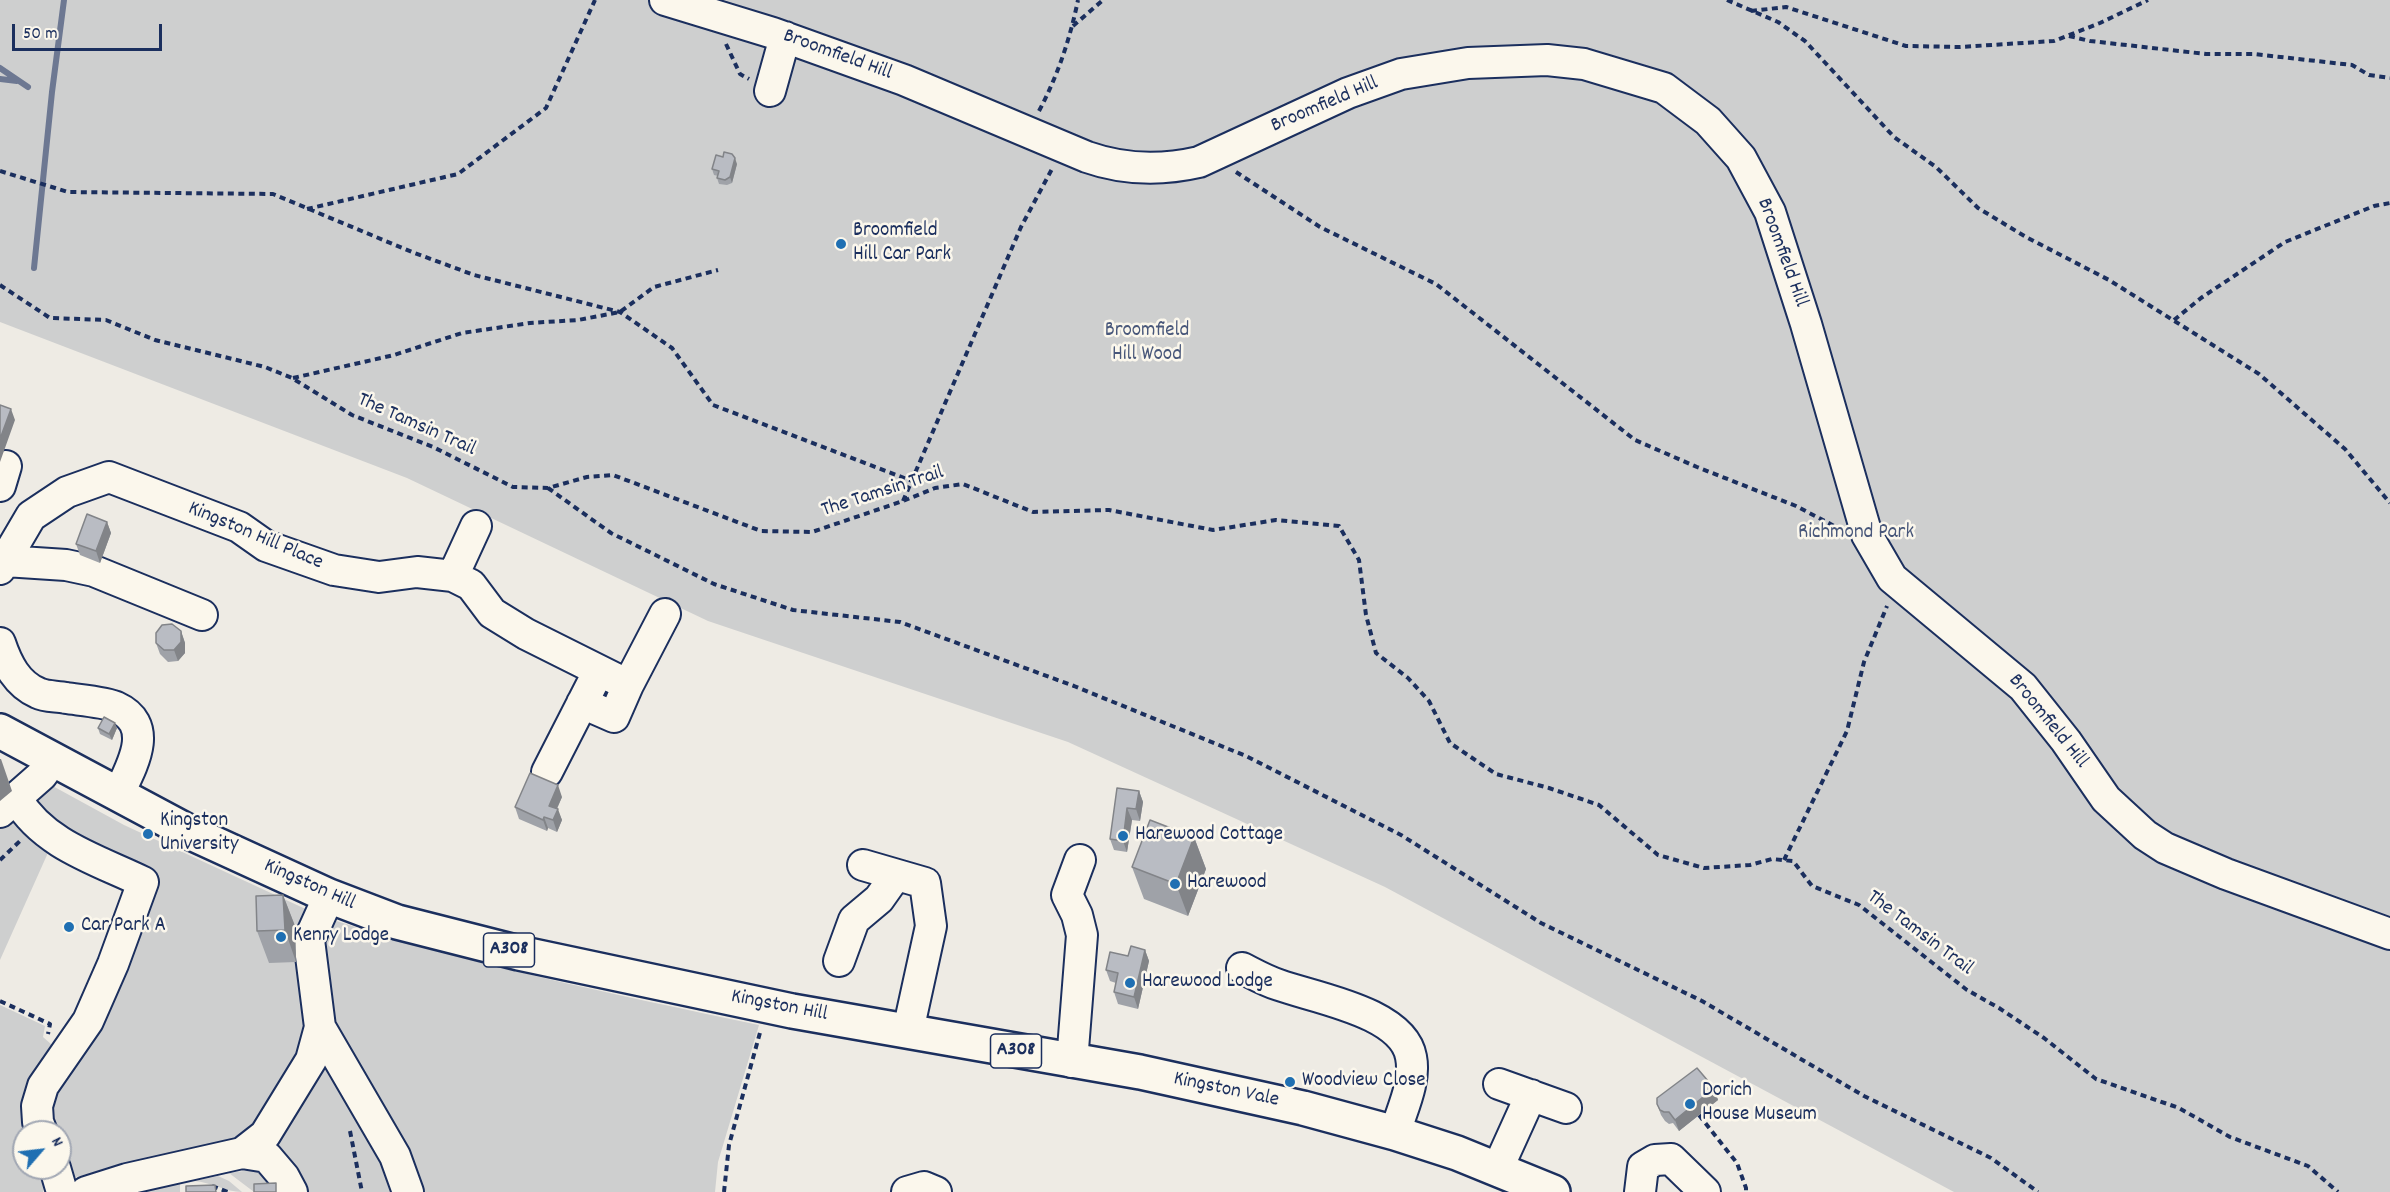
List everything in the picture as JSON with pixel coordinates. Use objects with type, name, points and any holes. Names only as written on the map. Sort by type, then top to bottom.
[{"type":"main road","name":"Kingston Hill","points":[[0,731],[187,831],[329,896],[397,922],[519,952],[792,1011],[898,1030]]},
{"type":"main road","name":"Kingston Vale","points":[[898,1030],[1140,1072],[1238,1092],[1395,1133],[1456,1153],[1553,1192]]},
{"type":"street","name":"Broomfield Hill","points":[[665,0],[785,37],[904,80],[1063,148],[1111,165],[1136,169],[1178,167],[1199,162],[1348,93],[1401,74],[1468,63],[1547,60],[1584,64],[1664,88],[1708,121],[1741,158],[1770,212],[1806,324],[1867,535],[1892,578],[2023,687],[2066,741],[2106,799],[2145,835],[2165,848],[2226,874],[2390,934]]},
{"type":"street","points":[[770,91],[785,37]]},
{"type":"street","name":"Kingston Hill Place","points":[[2,565],[31,516],[67,492],[109,477],[239,527],[266,546],[334,570],[379,577],[417,572],[453,576],[471,585],[492,614],[526,634],[628,685]]},
{"type":"street","points":[[453,576],[476,526]]},
{"type":"street","points":[[2,565],[66,565],[94,571],[202,615]]},
{"type":"street","points":[[582,703],[614,717],[665,614]]},
{"type":"street","points":[[0,643],[6,662],[23,684],[40,694],[115,706],[133,717],[139,734],[135,755],[118,795]]},
{"type":"street","points":[[547,772],[599,671]]},
{"type":"street","points":[[38,1120],[37,1106],[43,1086],[88,1021],[113,964],[143,882],[57,841],[38,825],[8,806],[42,775],[53,760]]},
{"type":"street","points":[[1072,1062],[1082,935],[1077,915],[1067,895],[1080,860]]},
{"type":"street","points":[[863,865],[926,883],[931,926],[898,1030]]},
{"type":"street","points":[[839,961],[854,920],[879,899],[896,875]]},
{"type":"street","points":[[242,1153],[265,1135],[311,1060],[320,1027],[309,940],[329,896]]},
{"type":"street","points":[[1242,968],[1279,985],[1336,1001],[1392,1028],[1404,1040],[1411,1055],[1413,1072],[1395,1133]]},
{"type":"street","points":[[320,1027],[395,1156],[408,1192]]},
{"type":"street","points":[[1499,1084],[1566,1108]]},
{"type":"street","points":[[1497,1170],[1531,1095]]},
{"type":"street","points":[[86,1192],[127,1179],[242,1153],[267,1157],[284,1177],[292,1192]]},
{"type":"street","points":[[1640,1192],[1642,1167],[1655,1160],[1663,1159],[1671,1159],[1705,1192]]},
{"type":"street","points":[[907,1192],[924,1187],[936,1192]]},
{"type":"path","points":[[307,209],[458,174],[546,108],[595,0]]},
{"type":"path","points":[[1028,133],[1056,78],[1073,26],[1078,0]]},
{"type":"path","points":[[1073,26],[1103,0]]},
{"type":"path","points":[[1727,0],[1778,22],[1805,41],[1894,137],[1936,167],[1978,208],[2026,237],[2109,280],[2259,374],[2345,449],[2390,503]]},
{"type":"path","points":[[1751,11],[1786,7],[1906,46],[1960,47],[2054,41],[2100,23],[2148,0]]},
{"type":"path","points":[[729,19],[725,47],[740,74],[770,91]]},
{"type":"path","points":[[2068,35],[2090,41],[2206,54],[2254,54],[2352,65],[2369,75],[2390,78]]},
{"type":"path","points":[[903,501],[1021,227],[1063,148]]},
{"type":"path","points":[[1212,156],[1320,227],[1436,284],[1635,440],[1797,506],[1839,529],[1867,535]]},
{"type":"path","points":[[0,171],[68,192],[273,194],[412,252],[474,275],[620,312],[672,348],[713,405],[912,481]]},
{"type":"path","points":[[2174,320],[2201,298],[2285,242],[2374,206],[2390,203]]},
{"type":"path","points":[[292,378],[394,355],[462,333],[530,323],[578,320],[620,312],[654,287],[718,270]]},
{"type":"path","name":"The Tamsin Trail","points":[[0,285],[50,318],[106,320],[155,340],[265,367],[292,378],[352,415],[433,447],[513,487],[548,489],[587,477],[613,475],[760,531],[812,532],[934,489],[963,484],[1033,512],[1109,510],[1213,530],[1276,520],[1339,526],[1359,560],[1366,615],[1376,652],[1408,678],[1429,701],[1450,743],[1496,774],[1549,788],[1599,805],[1658,855],[1704,868],[1750,865],[1772,859],[1793,861],[1812,886],[1859,904],[1967,990],[2044,1038],[2096,1079],[2179,1108],[2230,1137],[2308,1166],[2338,1192]]},
{"type":"path","points":[[548,489],[611,532],[714,584],[793,610],[900,622],[1074,686],[1246,756],[1401,835],[1541,923],[1702,1001],[1864,1096],[1991,1158],[2038,1192]]},
{"type":"path","points":[[1784,860],[1792,839],[1847,731],[1864,662],[1898,583]]},
{"type":"path","points":[[0,1001],[50,1024],[47,1036]]},
{"type":"path","points":[[724,1192],[729,1145],[764,1021]]},
{"type":"path","points":[[1699,1115],[1737,1163],[1746,1192]]},
{"type":"green space","name":"Richmond Park","points":[[0,0],[2390,0],[2390,1192],[1954,1192],[1385,887],[1068,742],[708,621],[407,478],[0,322]]},
{"type":"green space","points":[[49,784],[124,825],[312,912],[308,1040],[259,1128],[236,1141],[156,1156],[72,1178],[72,1120],[51,1120],[52,1092],[151,884],[64,840],[30,801]]},
{"type":"green space","points":[[15,808],[51,846],[0,960],[0,820]]},
{"type":"green space","points":[[324,917],[486,964],[759,1025],[718,1162],[715,1192],[414,1192],[329,1028],[325,992]]},
{"type":"green space","points":[[0,1005],[45,1026],[43,1037],[52,1045],[35,1120],[12,1120],[12,1180],[45,1180],[43,1192],[0,1192]]},
{"type":"green space","points":[[323,1047],[366,1126],[395,1192],[304,1192],[269,1144]]},
{"type":"green space","points":[[263,1165],[287,1192],[254,1192],[229,1173],[251,1170]]},
{"type":"green space","points":[[218,1176],[229,1181],[242,1192],[194,1181]]},
{"type":"green space","points":[[180,1183],[180,1192],[139,1192]]},
{"type":"building","points":[[724,152],[732,154],[735,158],[730,177],[725,180],[717,178],[719,171],[712,169],[716,155],[723,157]]},
{"type":"building","points":[[0,405],[11,409],[0,439]]},
{"type":"building","points":[[87,514],[107,522],[96,551],[76,544]]},
{"type":"building","points":[[172,624],[181,631],[181,642],[174,650],[164,650],[156,643],[156,633],[162,625]]},
{"type":"building","points":[[104,717],[115,723],[109,734],[98,728]]},
{"type":"building","points":[[530,773],[558,785],[549,806],[558,809],[553,820],[544,817],[543,820],[515,807]]},
{"type":"building","points":[[1117,788],[1139,791],[1136,809],[1127,808],[1123,841],[1110,839]]},
{"type":"building","points":[[1150,820],[1194,837],[1176,884],[1132,867]]},
{"type":"building","points":[[283,895],[285,930],[257,931],[256,896]]},
{"type":"building","points":[[1131,946],[1145,950],[1134,997],[1114,992],[1118,973],[1106,970],[1110,952],[1128,956]]},
{"type":"building","points":[[1697,1068],[1714,1088],[1675,1120],[1669,1112],[1660,1110],[1657,1098]]},
{"type":"building","points":[[276,1183],[276,1192],[254,1192],[254,1184]]},
{"type":"building","points":[[215,1185],[216,1192],[186,1192],[186,1186]]},
{"type":"waterway","points":[[34,268],[64,0]]},
{"type":"waterway","points":[[0,68],[28,87]]},
{"type":"waterway","points":[[0,79],[17,81]]},
{"type":"place","name":"Broomfield Hill Car Park","points":[[841,244]]},
{"type":"place","name":"Kingston University","points":[[148,834]]},
{"type":"place","name":"Harewood Cottage","points":[[1123,836]]},
{"type":"place","name":"Harewood","points":[[1175,884]]},
{"type":"place","name":"Car Park A","points":[[69,927]]},
{"type":"place","name":"Kenry Lodge","points":[[281,937]]},
{"type":"place","name":"Harewood Lodge","points":[[1130,983]]},
{"type":"place","name":"Woodview Close","points":[[1290,1082]]},
{"type":"place","name":"Dorich House Museum","points":[[1690,1104]]},
{"type":"park label","name":"Broomfield Hill Wood","points":[[1147,344]]}]
